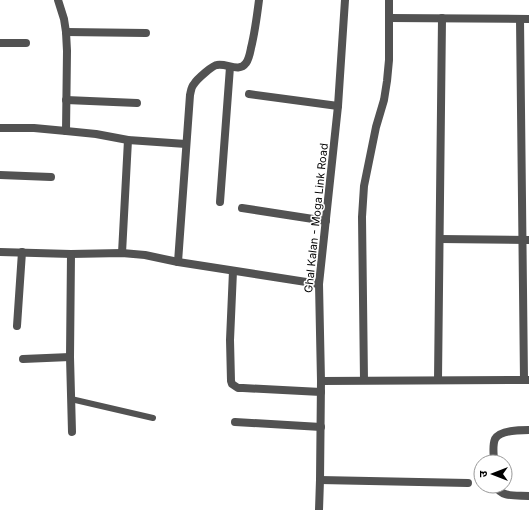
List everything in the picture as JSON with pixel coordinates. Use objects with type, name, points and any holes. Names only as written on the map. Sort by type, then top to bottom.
[{"type":"street","points":[[58,0],[64,19],[66,32],[66,131]]},
{"type":"street","points":[[178,262],[186,144],[190,95],[192,88],[194,84],[218,64],[230,67],[240,67],[247,63],[255,32],[259,0]]},
{"type":"street","name":"Ghal Kalan - Moga Link Road","points":[[319,510],[321,381],[319,284],[338,106],[345,0]]},
{"type":"street","points":[[364,380],[362,217],[364,186],[387,81],[389,60],[389,0]]},
{"type":"street","points":[[389,18],[529,19]]},
{"type":"street","points":[[438,380],[442,18]]},
{"type":"street","points":[[321,381],[527,380],[526,240],[520,19]]},
{"type":"street","points":[[66,32],[146,33]]},
{"type":"street","points":[[0,43],[26,43]]},
{"type":"street","points":[[220,202],[230,67]]},
{"type":"street","points":[[249,94],[338,106]]},
{"type":"street","points":[[66,100],[137,103]]},
{"type":"street","points":[[0,128],[34,128],[96,134],[128,140],[186,144]]},
{"type":"street","points":[[122,253],[128,140]]},
{"type":"street","points":[[0,175],[52,177]]},
{"type":"street","points":[[242,208],[326,221]]},
{"type":"street","points":[[440,240],[526,240]]},
{"type":"street","points":[[0,252],[71,254],[122,253],[145,255],[178,262],[319,284]]},
{"type":"street","points":[[18,326],[22,252]]},
{"type":"street","points":[[71,254],[70,357],[72,432]]},
{"type":"street","points":[[233,271],[230,340],[232,384],[243,388],[321,392]]},
{"type":"street","points":[[23,359],[70,357]]},
{"type":"street","points":[[235,422],[320,427]]},
{"type":"street","points":[[494,454],[496,438],[500,434],[529,430]]},
{"type":"street","points":[[320,480],[468,483]]},
{"type":"street","points":[[506,494],[529,496]]},
{"type":"lane","points":[[71,399],[153,418]]}]
